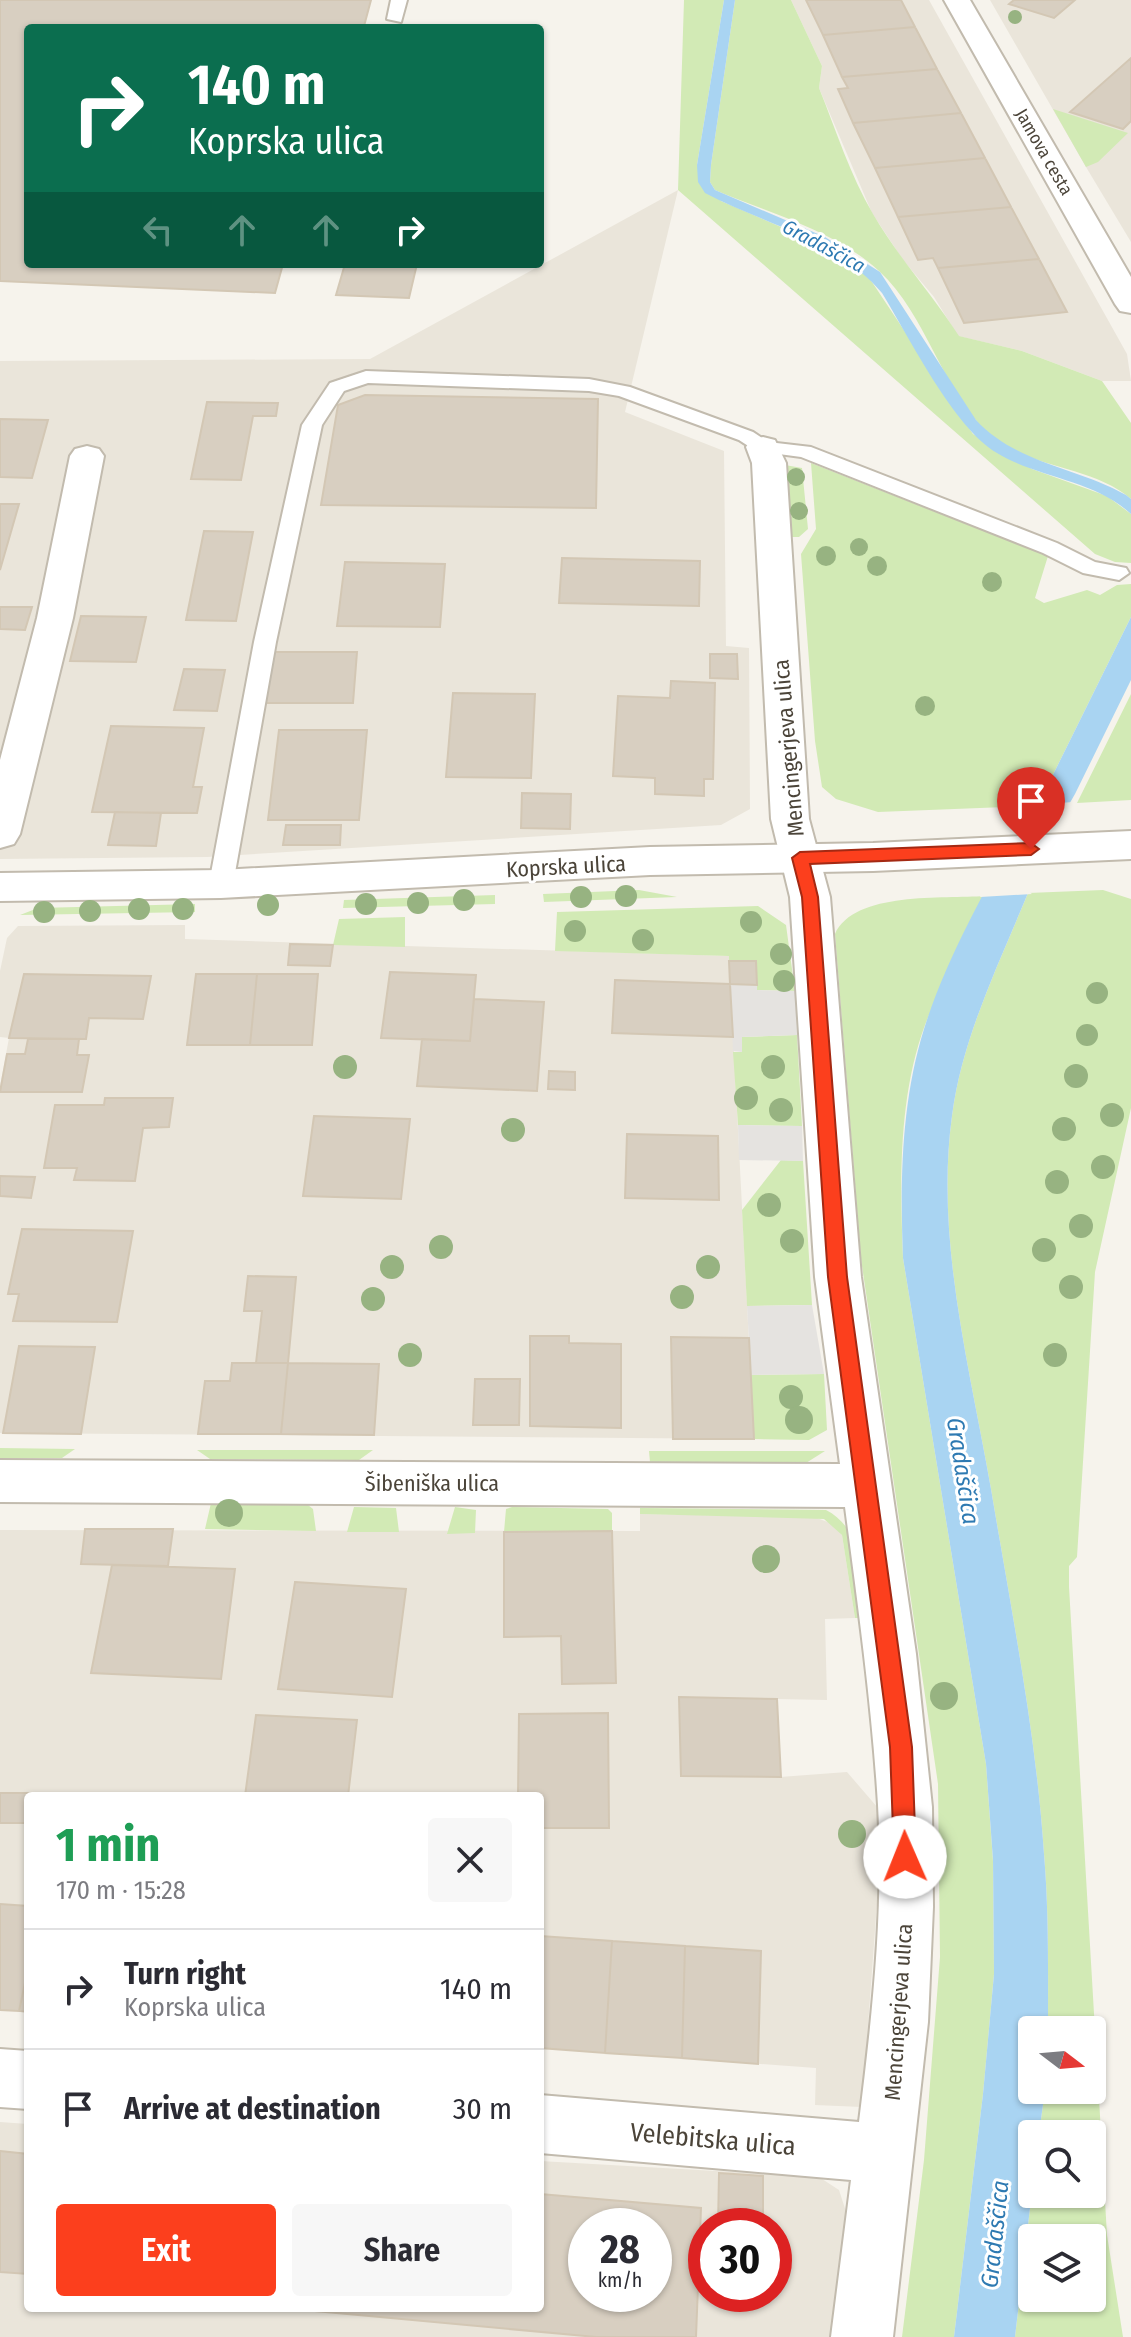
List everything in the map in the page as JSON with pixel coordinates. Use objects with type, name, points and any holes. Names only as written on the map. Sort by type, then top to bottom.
[{"type":"street","name":"Jamova cesta","points":[[957,0],[1131,304]]},
{"type":"street","name":"Mencingerjeva ulica","points":[[763,447],[769,463],[790,819],[810,897],[838,1277],[864,1486],[890,1654],[905,1807],[906,1907],[900,2022],[862,2337]]},
{"type":"street","points":[[0,834],[55,618],[87,456]]},
{"type":"street","name":"Koprska ulica","points":[[0,887],[221,884],[650,861],[939,854],[1127,844]]},
{"type":"street","name":"Šibeniška ulica","points":[[0,1481],[864,1486]]},
{"type":"street","points":[[0,2078],[24,2080]]},
{"type":"street","name":"Velebitska ulica","points":[[544,2124],[885,2154]]},
{"type":"lane","points":[[395,19],[399,0]]},
{"type":"lane","points":[[221,884],[265,642],[298,484],[312,425],[337,387],[366,377],[589,385],[623,391],[746,436],[763,447],[804,451],[1050,548],[1090,568],[1119,573]]},
{"type":"shaded area","points":[[791,0],[929,0],[1127,354],[1131,381],[1102,381],[1022,351],[958,336],[934,297],[903,260],[872,213],[819,88],[822,66]]},
{"type":"shaded area","points":[[990,0],[1131,0],[1131,242],[1086,167]]},
{"type":"shaded area","points":[[678,190],[625,412],[724,451],[726,646],[749,648],[750,809],[721,825],[207,857],[0,859],[0,361],[370,359],[536,268],[544,268],[544,264]]},
{"type":"shaded area","points":[[185,925],[185,939],[729,956],[754,1439],[0,1433],[0,1086],[9,1038],[0,1037],[0,971],[7,938],[18,926]]},
{"type":"shaded area","points":[[730,984],[757,985],[757,990],[795,991],[797,1035],[742,1037],[742,1052],[733,1051]]},
{"type":"shaded area","points":[[738,1125],[802,1126],[803,1161],[739,1160]]},
{"type":"shaded area","points":[[812,1305],[824,1374],[751,1375],[747,1306]]},
{"type":"shaded area","points":[[640,1514],[814,1517],[833,1524],[842,1535],[855,1618],[825,1619],[827,1700],[777,1699],[780,1777],[847,1772],[878,1808],[877,1903],[862,2107],[815,2105],[816,2068],[544,2048],[544,1792],[24,1792],[24,2012],[0,2010],[0,1530],[640,1531]]},
{"type":"shaded area","points":[[0,2122],[24,2124],[24,2312],[544,2312],[544,2161],[819,2177],[839,2190],[851,2227],[833,2337],[0,2337]]},
{"type":"green space","points":[[684,0],[724,0],[697,165],[721,201],[816,242],[868,276],[973,434],[1032,469],[1107,496],[1131,514],[1131,563],[1115,562],[1095,554],[678,190]]},
{"type":"green space","points":[[735,0],[791,0],[822,66],[819,88],[865,199],[893,245],[959,336],[1022,351],[1102,381],[1131,423],[1131,499],[1097,479],[1021,454],[988,433],[958,395],[896,289],[862,257],[801,224],[715,190],[710,182],[711,165]]},
{"type":"green space","points":[[1053,109],[1128,133],[1098,162],[1086,167]]},
{"type":"green space","points":[[811,463],[1048,556],[1035,598],[1044,603],[1087,590],[1100,595],[1117,585],[1131,584],[1131,617],[1043,795],[1034,799],[1030,806],[878,812],[836,799],[822,787],[815,741],[801,554],[816,529]]},
{"type":"green space","points":[[785,465],[802,468],[808,529],[799,537],[791,537]]},
{"type":"green space","points":[[1131,694],[1131,800],[1077,803]]},
{"type":"green space","points":[[639,890],[677,897],[544,902],[543,894]]},
{"type":"green space","points":[[1103,890],[1131,899],[1131,1108],[1095,1272],[1077,1557],[1069,1566],[1094,2016],[1048,2016],[1047,1898],[1035,1762],[951,1256],[948,1162],[952,1116],[964,1059],[982,1003],[1028,893]]},
{"type":"green space","points":[[495,895],[495,904],[343,908],[344,900]]},
{"type":"green space","points":[[985,896],[939,992],[916,1053],[905,1111],[901,1200],[903,1258],[986,1764],[993,1861],[994,1974],[954,2337],[902,2337],[924,2160],[940,1957],[938,1784],[861,1259],[835,934],[845,920],[861,910],[880,904],[925,898]]},
{"type":"green space","points":[[195,904],[195,912],[20,915],[38,908]]},
{"type":"green space","points":[[758,906],[786,925],[795,991],[757,990],[756,962],[729,961],[729,956],[555,951],[557,912]]},
{"type":"green space","points":[[405,917],[405,947],[333,945],[339,919]]},
{"type":"green space","points":[[797,1035],[802,1126],[738,1125],[733,1052],[742,1052],[741,1037]]},
{"type":"green space","points":[[781,1160],[803,1161],[812,1305],[747,1306],[742,1210]]},
{"type":"green space","points":[[824,1374],[827,1430],[809,1440],[754,1439],[751,1375]]},
{"type":"green space","points":[[0,1448],[75,1449],[62,1458],[0,1458]]},
{"type":"green space","points":[[197,1450],[373,1450],[359,1460],[210,1459]]},
{"type":"green space","points":[[649,1451],[825,1451],[806,1463],[650,1462]]},
{"type":"green space","points":[[211,1503],[308,1505],[313,1509],[316,1531],[205,1529]]},
{"type":"green space","points":[[354,1507],[396,1508],[399,1532],[347,1532]]},
{"type":"green space","points":[[455,1507],[476,1510],[475,1533],[447,1534]]},
{"type":"green space","points":[[640,1508],[826,1510],[839,1519],[855,1543],[863,1572],[869,1618],[855,1618],[842,1535],[824,1519],[640,1514]]},
{"type":"green space","points":[[506,1509],[608,1509],[612,1513],[612,1531],[504,1532]]},
{"type":"green space","points":[[1043,2104],[1099,2104],[1100,2120],[1041,2120]]},
{"type":"green space","points":[[1030,2208],[1105,2208],[1123,2337],[1015,2337],[1018,2311],[1106,2312],[1106,2224],[1028,2224]]},
{"type":"water","name":"Gradaščica","points":[[724,0],[735,0],[711,165],[710,182],[715,190],[825,237],[880,272],[976,420],[992,435],[1028,456],[1126,495],[1131,499],[1131,514],[1100,493],[1014,462],[981,441],[949,403],[882,293],[864,275],[822,246],[705,193],[698,182],[697,165]]},
{"type":"water","points":[[1131,617],[1131,680],[1075,794],[1019,891],[1028,893],[973,1030],[952,1116],[948,1162],[951,1256],[1029,1717],[1044,1854],[1048,1964],[1048,2016],[1018,2016],[1018,2104],[1043,2104],[1041,2120],[1018,2120],[1018,2208],[1030,2208],[1028,2224],[1018,2224],[1015,2337],[954,2337],[994,1974],[993,1860],[986,1764],[903,1258],[902,1172],[906,1114],[916,1057],[934,999],[974,912],[1034,799],[1043,795]]},
{"type":"pier","points":[[1074,802],[1025,889],[1032,894],[980,897],[1027,805]]},
{"type":"building","points":[[0,0],[371,0],[365,24],[24,24],[24,268],[282,268],[275,293],[0,281]]},
{"type":"building","points":[[806,0],[901,0],[915,27],[823,35]]},
{"type":"building","points":[[1014,0],[1075,0],[1054,18],[1009,4]]},
{"type":"building","points":[[915,27],[937,69],[842,77],[823,35]]},
{"type":"building","points":[[1131,58],[1131,121],[1123,129],[1070,112]]},
{"type":"building","points":[[937,69],[961,113],[853,123],[838,89],[848,88],[842,77]]},
{"type":"building","points":[[961,113],[985,158],[875,168],[853,123]]},
{"type":"building","points":[[985,158],[1011,207],[898,217],[875,168]]},
{"type":"building","points":[[1011,207],[1039,259],[938,268],[933,258],[918,260],[898,217]]},
{"type":"building","points":[[1039,259],[1067,312],[964,323],[938,268]]},
{"type":"building","points":[[344,268],[416,268],[409,298],[336,295]]},
{"type":"building","points":[[365,395],[598,399],[596,508],[321,505],[338,405]]},
{"type":"building","points":[[207,402],[278,403],[276,416],[253,416],[241,480],[191,479]]},
{"type":"building","points":[[0,419],[48,420],[32,478],[0,477]]},
{"type":"building","points":[[0,504],[19,504],[0,570]]},
{"type":"building","points":[[204,531],[253,532],[236,621],[186,620]]},
{"type":"building","points":[[562,558],[700,561],[699,606],[559,603]]},
{"type":"building","points":[[345,562],[445,564],[440,627],[337,626]]},
{"type":"building","points":[[0,607],[32,607],[25,630],[0,629]]},
{"type":"building","points":[[81,616],[146,617],[136,662],[70,661]]},
{"type":"building","points":[[272,652],[357,652],[353,703],[266,703]]},
{"type":"building","points":[[710,654],[737,654],[738,679],[710,678]]},
{"type":"building","points":[[184,669],[225,670],[217,711],[174,710]]},
{"type":"building","points":[[671,681],[715,683],[713,779],[704,779],[704,796],[655,794],[655,778],[613,776],[618,696],[670,698]]},
{"type":"building","points":[[453,693],[535,694],[531,778],[446,777]]},
{"type":"building","points":[[111,726],[204,728],[193,787],[202,787],[197,813],[92,812]]},
{"type":"building","points":[[279,730],[367,730],[359,820],[268,820]]},
{"type":"building","points":[[522,793],[571,794],[570,829],[521,828]]},
{"type":"building","points":[[115,812],[161,813],[156,846],[108,845]]},
{"type":"building","points":[[286,825],[341,825],[340,845],[283,845]]},
{"type":"building","points":[[290,944],[333,945],[330,966],[288,965]]},
{"type":"building","points":[[729,961],[756,961],[757,985],[730,984]]},
{"type":"building","points":[[390,972],[476,975],[470,1041],[381,1038]]},
{"type":"building","points":[[24,974],[151,976],[143,1019],[89,1018],[86,1039],[9,1038]]},
{"type":"building","points":[[196,974],[257,974],[250,1045],[187,1045]]},
{"type":"building","points":[[257,974],[318,974],[312,1045],[250,1045]]},
{"type":"building","points":[[615,980],[730,984],[733,1037],[612,1033]]},
{"type":"building","points":[[474,999],[544,1002],[537,1091],[417,1086],[422,1039],[470,1041]]},
{"type":"building","points":[[28,1039],[79,1039],[77,1055],[89,1055],[82,1092],[0,1092],[7,1054],[25,1054]]},
{"type":"building","points":[[549,1071],[575,1072],[575,1090],[548,1089]]},
{"type":"building","points":[[105,1098],[173,1098],[169,1127],[143,1128],[135,1181],[74,1180],[77,1168],[44,1168],[55,1105],[104,1105]]},
{"type":"building","points":[[314,1116],[410,1119],[401,1199],[303,1196]]},
{"type":"building","points":[[627,1134],[718,1136],[719,1200],[625,1198]]},
{"type":"building","points":[[0,1176],[35,1177],[31,1198],[0,1196]]},
{"type":"building","points":[[22,1229],[133,1231],[117,1322],[13,1321],[19,1294],[8,1294]]},
{"type":"building","points":[[248,1276],[296,1277],[288,1363],[256,1363],[262,1311],[244,1311]]},
{"type":"building","points":[[530,1336],[569,1336],[569,1343],[621,1344],[621,1428],[530,1426]]},
{"type":"building","points":[[671,1337],[749,1338],[754,1439],[673,1439]]},
{"type":"building","points":[[19,1346],[95,1347],[81,1434],[3,1433]]},
{"type":"building","points":[[232,1363],[288,1363],[281,1434],[198,1434],[205,1381],[230,1381]]},
{"type":"building","points":[[288,1363],[379,1364],[374,1435],[281,1434]]},
{"type":"building","points":[[475,1379],[520,1379],[519,1425],[473,1425]]},
{"type":"building","points":[[85,1529],[173,1529],[168,1566],[81,1564]]},
{"type":"building","points":[[612,1531],[616,1683],[562,1684],[561,1636],[504,1637],[504,1532]]},
{"type":"building","points":[[112,1565],[235,1569],[221,1679],[91,1673]]},
{"type":"building","points":[[295,1582],[406,1589],[392,1697],[278,1689]]},
{"type":"building","points":[[679,1697],[777,1699],[781,1777],[681,1776]]},
{"type":"building","points":[[608,1713],[609,1828],[544,1828],[544,1792],[518,1792],[519,1714]]},
{"type":"building","points":[[256,1715],[357,1720],[348,1792],[246,1792]]},
{"type":"building","points":[[0,1793],[24,1793],[24,1823],[0,1823]]},
{"type":"building","points":[[0,1904],[24,1906],[24,1988],[19,2011],[0,2010]]},
{"type":"building","points":[[544,1936],[612,1941],[605,2053],[544,2048]]},
{"type":"building","points":[[612,1941],[685,1946],[682,2058],[605,2053]]},
{"type":"building","points":[[685,1946],[761,1951],[758,2064],[682,2058]]},
{"type":"building","points":[[24,1988],[24,2012],[19,2011]]},
{"type":"building","points":[[0,2151],[24,2154],[24,2274],[0,2272]]},
{"type":"building","points":[[719,2173],[763,2176],[763,2208],[718,2208]]},
{"type":"building","points":[[544,2194],[701,2208],[688,2208],[688,2312],[697,2312],[696,2337],[596,2337],[325,2312],[544,2312]]},
{"type":"route","points":[[905,1857],[901,1747],[838,1277],[810,897],[800,858],[1031,849]]}]
